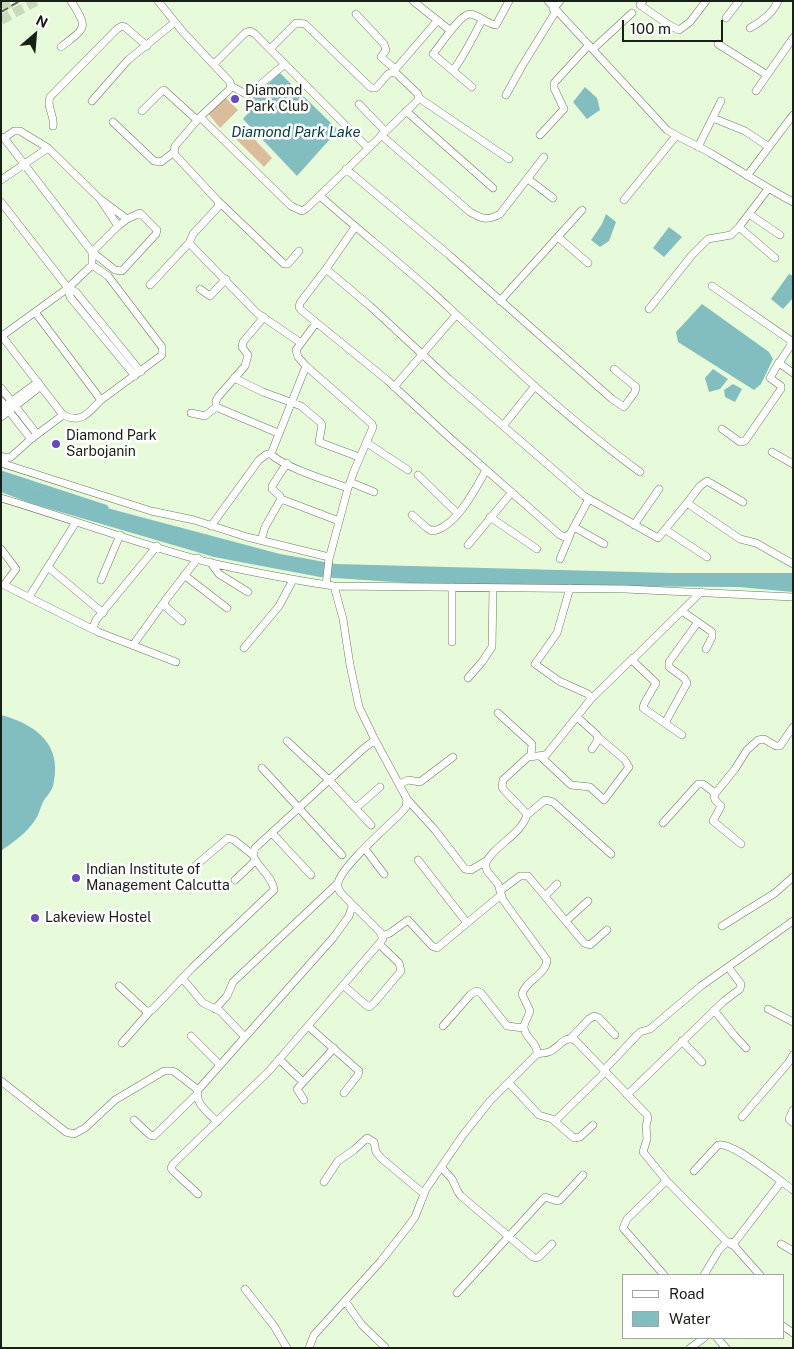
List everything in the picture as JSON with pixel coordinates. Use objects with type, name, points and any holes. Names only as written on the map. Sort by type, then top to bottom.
[{"type":"street","points":[[61,47],[78,34],[84,25],[84,21],[71,1]]},
{"type":"street","points":[[158,1],[230,82],[231,86],[244,93],[249,94],[255,90],[285,64]]},
{"type":"street","points":[[414,1],[451,31]]},
{"type":"street","points":[[472,87],[433,54],[466,15],[471,14],[496,25],[509,1]]},
{"type":"street","points":[[548,1],[661,125],[676,136],[793,202]]},
{"type":"street","points":[[506,95],[560,1]]},
{"type":"street","points":[[643,1],[640,5],[669,25],[680,30],[690,22],[706,1]]},
{"type":"street","points":[[726,18],[739,1]]},
{"type":"street","points":[[750,28],[774,9],[778,1]]},
{"type":"street","points":[[540,135],[564,108],[554,88],[554,83],[591,47],[632,13]]},
{"type":"street","points":[[356,14],[384,44],[386,50],[381,57],[418,94],[418,98],[509,159]]},
{"type":"street","points":[[453,71],[467,51],[470,40],[482,20]]},
{"type":"street","points":[[270,49],[296,23],[305,24],[370,88],[376,88],[437,21]]},
{"type":"street","points":[[92,101],[128,60],[175,22]]},
{"type":"street","points":[[53,126],[53,118],[48,106],[50,97],[117,29],[122,26],[125,27],[147,46]]},
{"type":"street","points":[[214,64],[245,33],[250,31],[368,148]]},
{"type":"street","points":[[756,91],[793,38]]},
{"type":"street","points":[[718,44],[767,75]]},
{"type":"street","points":[[231,86],[175,146],[174,152],[217,200],[284,264],[288,264],[299,251]]},
{"type":"street","points":[[142,111],[164,90],[199,119],[296,209],[302,211],[320,196],[418,98]]},
{"type":"street","points":[[698,147],[721,101]]},
{"type":"street","points":[[359,104],[383,133],[470,212],[482,220],[492,219],[500,214],[544,157]]},
{"type":"street","points":[[406,111],[493,188]]},
{"type":"street","points":[[747,176],[793,115]]},
{"type":"street","points":[[714,118],[745,131],[768,147]]},
{"type":"street","points":[[113,122],[154,161],[161,162],[174,152]]},
{"type":"street","points":[[92,265],[108,276],[162,347],[162,355],[78,419],[63,416],[2,335],[68,288],[92,265],[92,252],[127,219],[140,213],[157,230],[156,234],[122,271],[115,270],[92,252],[2,138],[14,131],[20,131],[48,148],[100,199],[127,219]]},
{"type":"street","points":[[624,200],[676,136]]},
{"type":"street","points":[[1,180],[48,148]]},
{"type":"street","points":[[346,169],[449,255],[612,399],[624,407],[635,392],[636,387],[614,369]]},
{"type":"street","points":[[528,179],[553,198]]},
{"type":"street","points":[[649,309],[692,255],[708,239],[729,236],[739,227],[768,189]]},
{"type":"street","points":[[320,196],[355,228],[428,288],[535,386],[605,446],[640,472]]},
{"type":"street","points":[[100,199],[118,226]]},
{"type":"street","points":[[150,285],[189,243],[193,234],[219,206],[217,200]]},
{"type":"street","points":[[1,202],[68,288],[76,292],[138,374]]},
{"type":"street","points":[[500,301],[582,210]]},
{"type":"street","points":[[748,214],[780,235]]},
{"type":"street","points":[[739,227],[775,258]]},
{"type":"street","points":[[355,228],[300,303],[299,307],[301,310],[394,387],[560,535],[566,537],[570,534]]},
{"type":"street","points":[[558,237],[588,263]]},
{"type":"street","points":[[189,243],[257,313],[301,343]]},
{"type":"street","points":[[326,269],[449,379],[589,499],[634,525],[658,538],[700,486],[707,482],[743,502]]},
{"type":"street","points":[[200,289],[210,296],[226,279]]},
{"type":"street","points":[[712,286],[792,345],[770,378],[781,386],[781,389],[745,440],[740,442],[722,429]]},
{"type":"street","points":[[35,312],[101,400]]},
{"type":"street","points":[[394,387],[456,315]]},
{"type":"street","points":[[216,407],[216,401],[244,366],[248,355],[242,347],[243,342],[264,317]]},
{"type":"street","points":[[316,323],[296,350],[298,358],[372,424],[373,431],[359,457],[349,485],[329,558],[326,582]]},
{"type":"street","points":[[779,362],[781,366],[793,373]]},
{"type":"street","points":[[271,454],[306,366]]},
{"type":"street","points":[[234,378],[301,406],[322,425],[319,442],[359,457]]},
{"type":"street","points":[[1,417],[7,406],[39,384]]},
{"type":"street","points":[[503,426],[535,386]]},
{"type":"street","points":[[1,388],[7,406],[34,436]]},
{"type":"street","points":[[191,413],[205,416],[216,407]]},
{"type":"street","points":[[216,407],[278,433]]},
{"type":"street","points":[[1,456],[11,457],[34,436],[63,416]]},
{"type":"street","points":[[367,443],[408,470]]},
{"type":"street","points":[[772,452],[793,464]]},
{"type":"street","points":[[211,526],[259,460],[267,454],[271,454],[287,463],[374,492]]},
{"type":"street","points":[[1,463],[133,506],[194,520],[329,558]]},
{"type":"street","points":[[287,463],[272,488],[281,499],[339,521]]},
{"type":"street","points":[[412,516],[432,531],[442,528],[458,514],[472,496],[486,470]]},
{"type":"street","points":[[418,475],[458,514]]},
{"type":"street","points":[[634,525],[659,488]]},
{"type":"street","points":[[468,545],[512,492]]},
{"type":"street","points":[[1,498],[210,562],[293,580],[326,582],[334,586],[570,588],[793,597]]},
{"type":"street","points":[[260,540],[281,499]]},
{"type":"street","points":[[560,559],[570,534],[589,499]]},
{"type":"street","points":[[687,503],[740,539],[756,543],[793,564]]},
{"type":"street","points":[[490,517],[537,549]]},
{"type":"street","points":[[29,598],[76,522]]},
{"type":"street","points":[[574,527],[604,544]]},
{"type":"street","points":[[666,530],[707,557]]},
{"type":"street","points":[[101,580],[120,535]]},
{"type":"street","points":[[94,630],[94,625],[103,613],[157,546]]},
{"type":"street","points":[[1,550],[16,569],[4,585],[94,630],[176,662]]},
{"type":"street","points":[[133,646],[198,558]]},
{"type":"street","points":[[210,562],[219,574],[248,592]]},
{"type":"street","points":[[48,568],[103,613]]},
{"type":"street","points":[[184,575],[227,608]]},
{"type":"street","points":[[244,648],[279,606],[293,580]]},
{"type":"street","points":[[334,586],[343,620],[350,665],[360,707],[375,740],[407,799],[466,869],[471,870],[486,861],[513,835],[527,815],[545,800],[553,802],[611,854]]},
{"type":"street","points":[[452,587],[452,642]]},
{"type":"street","points":[[468,678],[492,647],[492,588]]},
{"type":"street","points":[[570,588],[557,633],[535,664],[559,682],[588,694],[591,699]]},
{"type":"street","points":[[527,815],[504,790],[502,783],[516,766],[531,756],[546,755],[578,718],[591,699],[701,592]]},
{"type":"street","points":[[164,602],[166,607],[182,621]]},
{"type":"street","points":[[682,611],[709,630],[713,635],[706,649]]},
{"type":"street","points":[[664,723],[687,683],[684,678],[669,667],[669,662],[698,622]]},
{"type":"street","points":[[633,658],[633,663],[656,684],[643,708],[682,734]]},
{"type":"street","points":[[498,713],[532,744],[531,756]]},
{"type":"street","points":[[540,756],[571,785],[590,787],[604,800],[629,767],[624,759],[578,718]]},
{"type":"street","points":[[741,844],[713,821],[722,806],[713,798],[715,793],[735,769],[747,750],[758,740],[764,739],[776,746],[780,746],[793,727]]},
{"type":"street","points":[[592,749],[598,737]]},
{"type":"street","points":[[235,880],[254,858],[255,848],[375,740]]},
{"type":"street","points":[[287,741],[330,780],[371,825]]},
{"type":"street","points":[[400,784],[408,780],[420,782],[453,757]]},
{"type":"street","points":[[262,768],[342,855]]},
{"type":"street","points":[[663,823],[698,784],[703,784],[715,793]]},
{"type":"street","points":[[356,808],[380,787]]},
{"type":"street","points":[[215,1009],[227,996],[233,982],[338,883],[349,865],[402,812],[406,807],[407,799]]},
{"type":"street","points":[[272,834],[312,875]]},
{"type":"street","points":[[122,1043],[182,978],[274,890],[273,884],[254,858],[234,840],[228,838],[195,866]]},
{"type":"street","points":[[365,849],[384,874]]},
{"type":"street","points":[[418,860],[467,924]]},
{"type":"street","points":[[486,861],[486,867],[498,884],[501,893],[547,960],[544,969],[522,990],[530,1011],[524,1028]]},
{"type":"street","points":[[382,936],[390,933],[408,920],[414,924],[432,946],[437,948],[524,875],[532,878],[584,943],[588,945],[594,942],[608,930]]},
{"type":"street","points":[[722,926],[775,893],[793,877]]},
{"type":"street","points":[[338,883],[338,889],[352,906],[382,936]]},
{"type":"street","points":[[546,895],[557,884]]},
{"type":"street","points":[[566,921],[588,901]]},
{"type":"street","points":[[134,1120],[150,1135],[154,1136],[197,1092],[333,938],[349,916],[352,906]]},
{"type":"street","points":[[555,1121],[604,1073],[604,1070],[640,1032],[652,1027],[701,986],[793,921]]},
{"type":"street","points":[[198,1194],[171,1168],[179,1157],[217,1122],[279,1059],[379,944],[383,939],[382,936]]},
{"type":"street","points":[[344,985],[366,1005],[372,1006],[398,974],[401,967],[379,944]]},
{"type":"street","points":[[627,1096],[741,986],[728,968]]},
{"type":"street","points":[[182,978],[203,1003],[215,1009],[246,1037]]},
{"type":"street","points":[[119,986],[145,1010],[150,1011]]},
{"type":"street","points":[[443,1026],[471,994],[477,991],[481,993],[508,1026],[524,1028],[536,1046],[537,1054]]},
{"type":"street","points":[[768,1009],[793,1022]]},
{"type":"street","points":[[714,1010],[746,1048]]},
{"type":"street","points":[[309,1348],[314,1335],[381,1261],[410,1224],[415,1217],[424,1194],[449,1154],[490,1101],[537,1054],[549,1052],[571,1038],[594,1016],[599,1018],[615,1035]]},
{"type":"street","points":[[308,1026],[359,1071],[344,1093]]},
{"type":"street","points":[[191,1036],[220,1065]]},
{"type":"street","points":[[571,1038],[604,1070],[648,1118],[646,1126],[647,1139],[643,1152],[666,1180],[732,1244],[759,1274]]},
{"type":"street","points":[[682,1041],[702,1062]]},
{"type":"street","points":[[304,1100],[297,1089],[334,1048]]},
{"type":"street","points":[[742,1116],[793,1055]]},
{"type":"street","points":[[279,1059],[303,1082]]},
{"type":"street","points":[[1,1081],[66,1132],[74,1134],[85,1128],[114,1100],[164,1071],[172,1071],[197,1092],[198,1102],[217,1122]]},
{"type":"street","points":[[509,1083],[539,1115],[555,1121],[574,1138],[580,1137],[593,1125]]},
{"type":"street","points":[[793,1110],[789,1119],[793,1123]]},
{"type":"street","points":[[324,1182],[338,1162],[367,1138],[374,1142],[378,1156],[424,1194]]},
{"type":"street","points":[[694,1171],[718,1145],[722,1144],[743,1153],[793,1190]]},
{"type":"street","points":[[442,1168],[452,1180],[458,1192],[527,1254],[536,1258],[552,1244]]},
{"type":"street","points":[[457,1293],[507,1236],[545,1197],[557,1201],[560,1200],[583,1175]]},
{"type":"street","points":[[663,1274],[622,1225],[666,1180]]},
{"type":"street","points":[[705,1274],[719,1250],[732,1244],[781,1182]]},
{"type":"street","points":[[781,1244],[793,1251]]},
{"type":"street","points":[[245,1289],[274,1326],[287,1348]]},
{"type":"street","points":[[345,1301],[362,1325],[385,1347]]},
{"type":"street","points":[[690,1348],[703,1339]]},
{"type":"shaded area","points":[[226,98],[238,110],[220,128],[208,113]]},
{"type":"shaded area","points":[[244,128],[272,158],[264,167],[234,137]]},
{"type":"water","name":"Diamond Park Lake","points":[[280,73],[338,130],[297,176],[243,119],[249,112],[246,104]]},
{"type":"water","points":[[585,87],[597,98],[600,110],[587,119],[573,102]]},
{"type":"water","points":[[606,214],[616,222],[609,241],[600,247],[591,240],[602,224]]},
{"type":"water","points":[[669,227],[682,237],[664,257],[653,248]]},
{"type":"water","points":[[789,274],[793,276],[793,298],[783,309],[771,299]]},
{"type":"water","points":[[702,304],[769,352],[773,359],[761,384],[754,390],[678,342],[676,332]]},
{"type":"water","points":[[713,369],[728,379],[720,389],[709,392],[705,378]]},
{"type":"water","points":[[733,384],[742,389],[735,402],[725,397],[724,390]]},
{"type":"water","points":[[1,477],[43,491],[280,554],[336,564],[672,573],[793,573],[793,592],[739,587],[439,585],[320,577],[214,557],[30,503],[1,492]]},
{"type":"water","points":[[1,715],[32,728],[47,742],[55,762],[55,774],[52,788],[32,825],[1,851]]},
{"type":"waterway","points":[[1,474],[105,508]]},
{"type":"tunnel","points":[[1,8],[13,1]]},
{"type":"tunnel","points":[[1,20],[36,1]]},
{"type":"railway","points":[[1,12],[20,1]]},
{"type":"place","name":"Diamond Park Club","points":[[235,99]]},
{"type":"place","name":"Diamond Park Sarbojanin","points":[[56,444]]},
{"type":"place","name":"Indian Institute of Management Calcutta","points":[[76,878]]},
{"type":"place","name":"Lakeview Hostel","points":[[35,918]]}]
